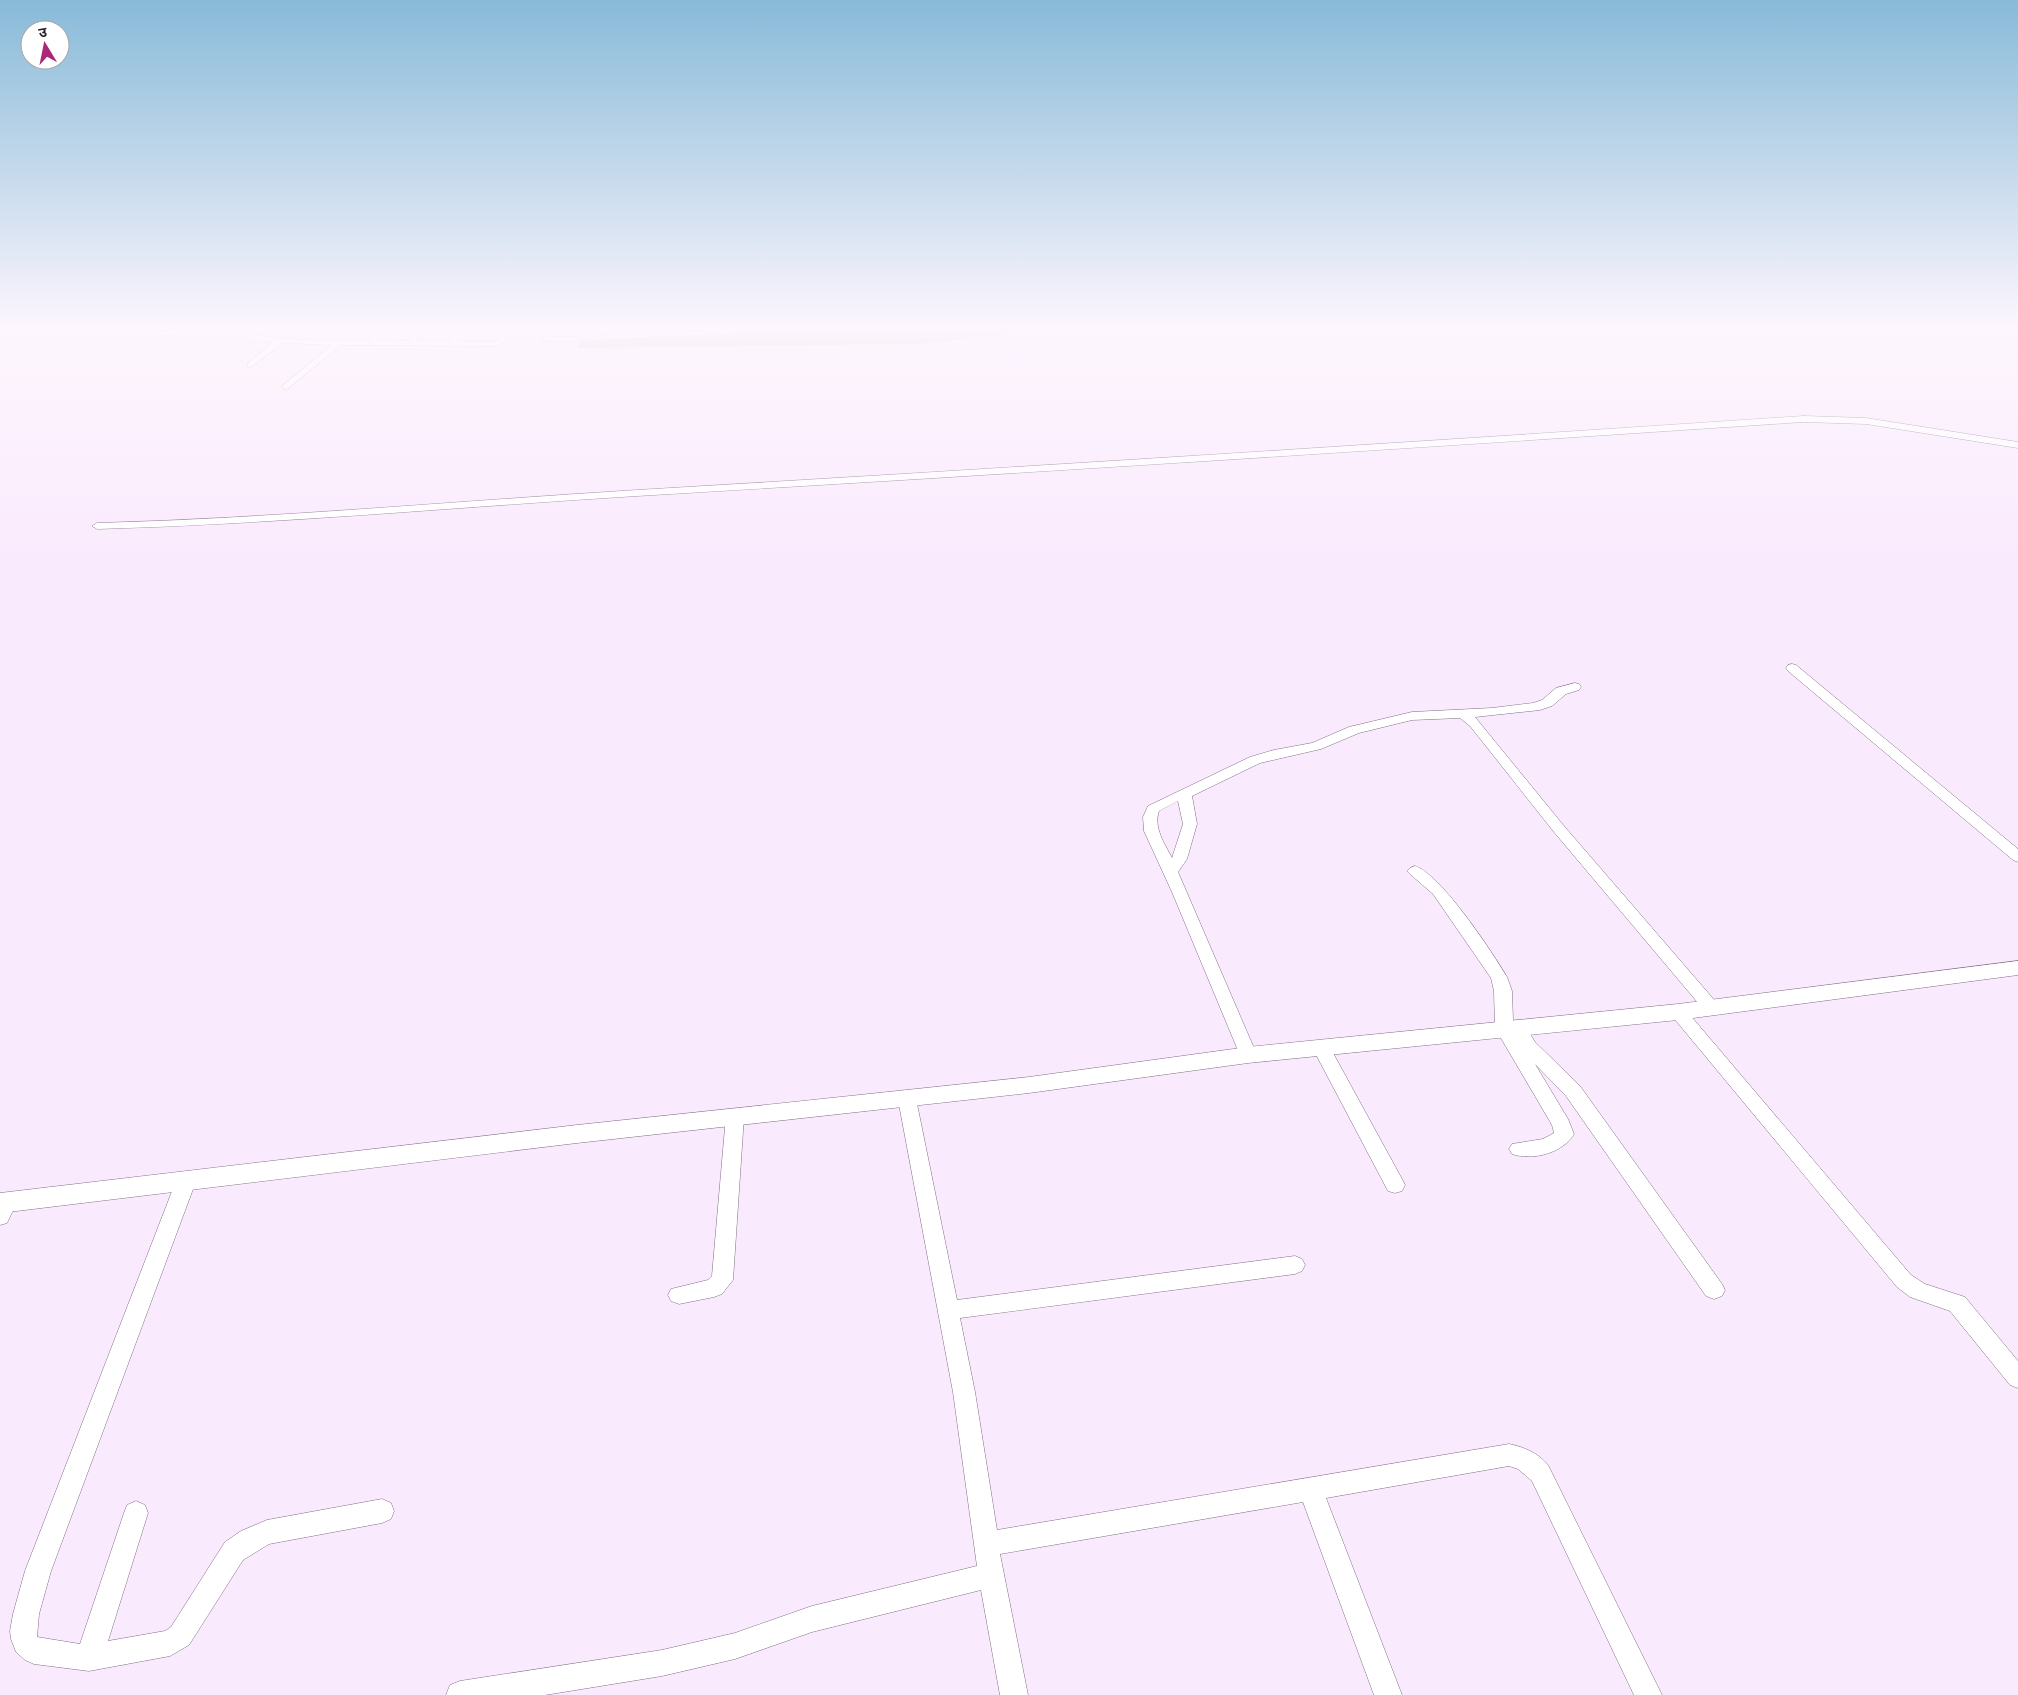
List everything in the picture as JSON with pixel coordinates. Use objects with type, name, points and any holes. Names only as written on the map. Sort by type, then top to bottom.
[{"type":"street","points":[[97,526],[184,523],[460,504],[1211,459],[1812,419],[1888,424],[2018,445]]},
{"type":"street","points":[[1792,668],[2018,857]]},
{"type":"street","points":[[1248,1054],[1151,831],[1150,817],[1153,809],[1160,804],[1264,757],[1316,746],[1354,730],[1412,716],[1516,710],[1547,703],[1561,691],[1575,687]]},
{"type":"street","points":[[1464,714],[1475,723],[1559,828],[1710,1006]]},
{"type":"street","points":[[1170,872],[1179,859],[1190,824],[1184,793]]},
{"type":"street","points":[[1415,871],[1439,891],[1499,976],[1510,1027],[1563,1128],[1564,1134],[1557,1141],[1544,1147],[1519,1150]]},
{"type":"street","points":[[2,1208],[186,1181],[735,1116],[1039,1084],[1248,1054],[1430,1038],[1510,1027],[1678,1012],[1710,1006],[2018,968]]},
{"type":"street","points":[[1678,1012],[1904,1281],[1918,1292],[1957,1304],[2018,1378]]},
{"type":"street","points":[[1510,1027],[1573,1091],[1714,1290]]},
{"type":"street","points":[[1321,1047],[1395,1185]]},
{"type":"street","points":[[907,1099],[964,1392],[988,1544],[991,1575],[1014,1695]]},
{"type":"street","points":[[679,1295],[714,1288],[722,1280],[735,1116]]},
{"type":"street","points":[[186,1181],[38,1571],[24,1627],[24,1640],[34,1651],[89,1658],[170,1643],[180,1636],[227,1559],[234,1551],[250,1540],[267,1532],[382,1511]]},
{"type":"street","points":[[948,1310],[1295,1265]]},
{"type":"street","points":[[988,1544],[1509,1455],[1526,1459],[1540,1473],[1648,1695]]},
{"type":"street","points":[[1310,1489],[1388,1695]]},
{"type":"street","points":[[89,1658],[136,1513]]},
{"type":"street","points":[[460,1695],[671,1661],[735,1646],[812,1618],[991,1575]]}]
